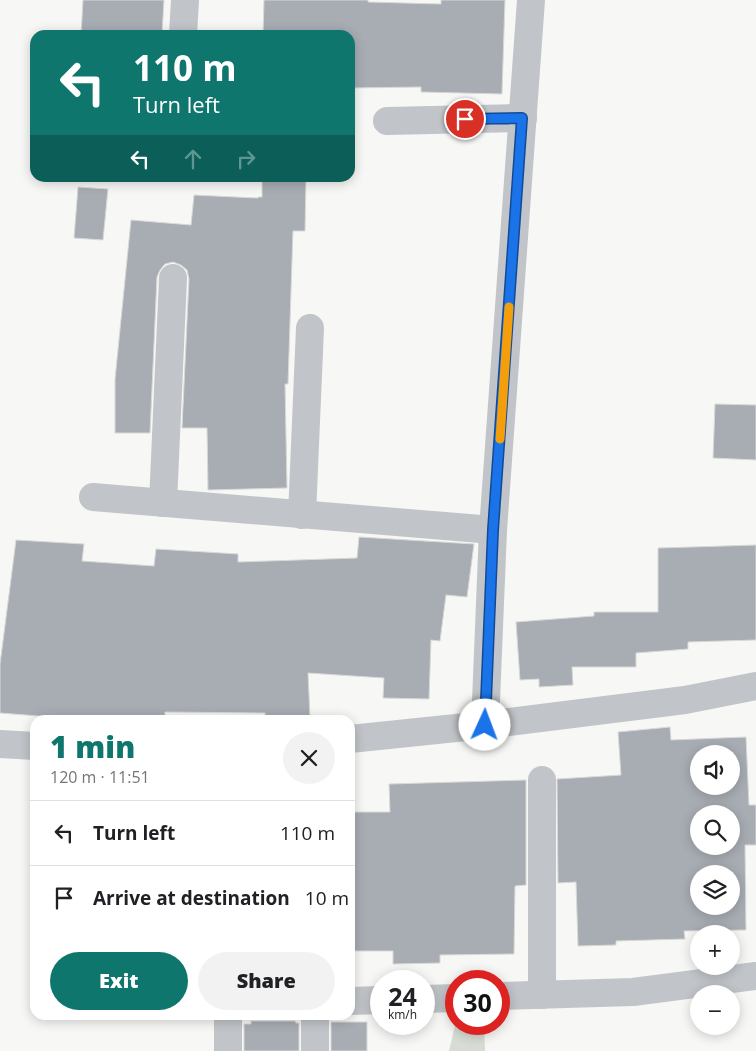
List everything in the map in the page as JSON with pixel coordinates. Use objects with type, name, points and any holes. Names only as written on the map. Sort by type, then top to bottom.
[{"type":"street","points":[[183,30],[186,0]]},
{"type":"street","points":[[485,725],[493,530],[531,0]]},
{"type":"street","points":[[387,121],[522,118]]},
{"type":"street","points":[[163,503],[173,278]]},
{"type":"street","points":[[302,514],[310,328]]},
{"type":"street","points":[[93,497],[493,530]]},
{"type":"street","points":[[355,738],[485,725],[685,700],[756,686]]},
{"type":"street","points":[[0,744],[30,746]]},
{"type":"street","points":[[542,780],[542,995]]},
{"type":"street","points":[[510,996],[633,992],[756,976]]},
{"type":"street","points":[[355,1001],[370,1000]]},
{"type":"street","points":[[228,1020],[228,1051]]},
{"type":"street","points":[[315,1020],[315,1051]]},
{"type":"shaded area","points":[[453,1035],[484,1035],[485,1051],[449,1051]]},
{"type":"building","points":[[83,0],[164,0],[162,30],[81,30]]},
{"type":"building","points":[[264,0],[368,0],[368,2],[441,4],[441,0],[505,0],[502,94],[421,92],[421,87],[355,88],[355,30],[263,30]]},
{"type":"building","points":[[262,182],[306,182],[305,231],[293,231],[288,384],[285,384],[287,488],[208,490],[207,428],[182,428],[189,279],[187,270],[173,262],[165,264],[157,277],[150,433],[115,433],[115,379],[131,220],[191,225],[194,195],[262,197]]},
{"type":"building","points":[[78,187],[108,189],[103,240],[74,238]]},
{"type":"building","points":[[715,404],[756,405],[756,460],[713,458]]},
{"type":"building","points":[[359,537],[474,544],[467,597],[446,595],[440,641],[431,640],[429,699],[383,698],[384,678],[308,673],[310,715],[165,712],[165,715],[30,715],[0,713],[0,664],[16,540],[84,544],[82,561],[154,566],[156,549],[238,554],[238,562],[357,558]]},
{"type":"building","points":[[756,545],[756,640],[688,642],[688,649],[636,653],[636,667],[572,667],[573,685],[539,687],[539,679],[520,680],[516,622],[594,616],[594,612],[658,612],[658,548]]},
{"type":"building","points":[[670,727],[671,740],[746,737],[749,805],[756,805],[756,845],[745,845],[746,930],[740,930],[740,925],[690,925],[690,931],[684,931],[685,939],[616,941],[616,945],[578,946],[576,882],[558,883],[557,779],[621,775],[618,732]]},
{"type":"building","points":[[526,780],[526,885],[515,886],[514,954],[440,955],[440,963],[393,964],[393,951],[355,951],[355,812],[390,812],[389,784]]},
{"type":"building","points":[[251,1021],[295,1021],[299,1023],[299,1051],[244,1051],[244,1024],[251,1024]]},
{"type":"building","points":[[331,1022],[367,1022],[367,1051],[331,1051]]},
{"type":"slow traffic","points":[[500,439],[509,307]]},
{"type":"route","points":[[465,119],[522,118],[493,530],[485,725]]}]
